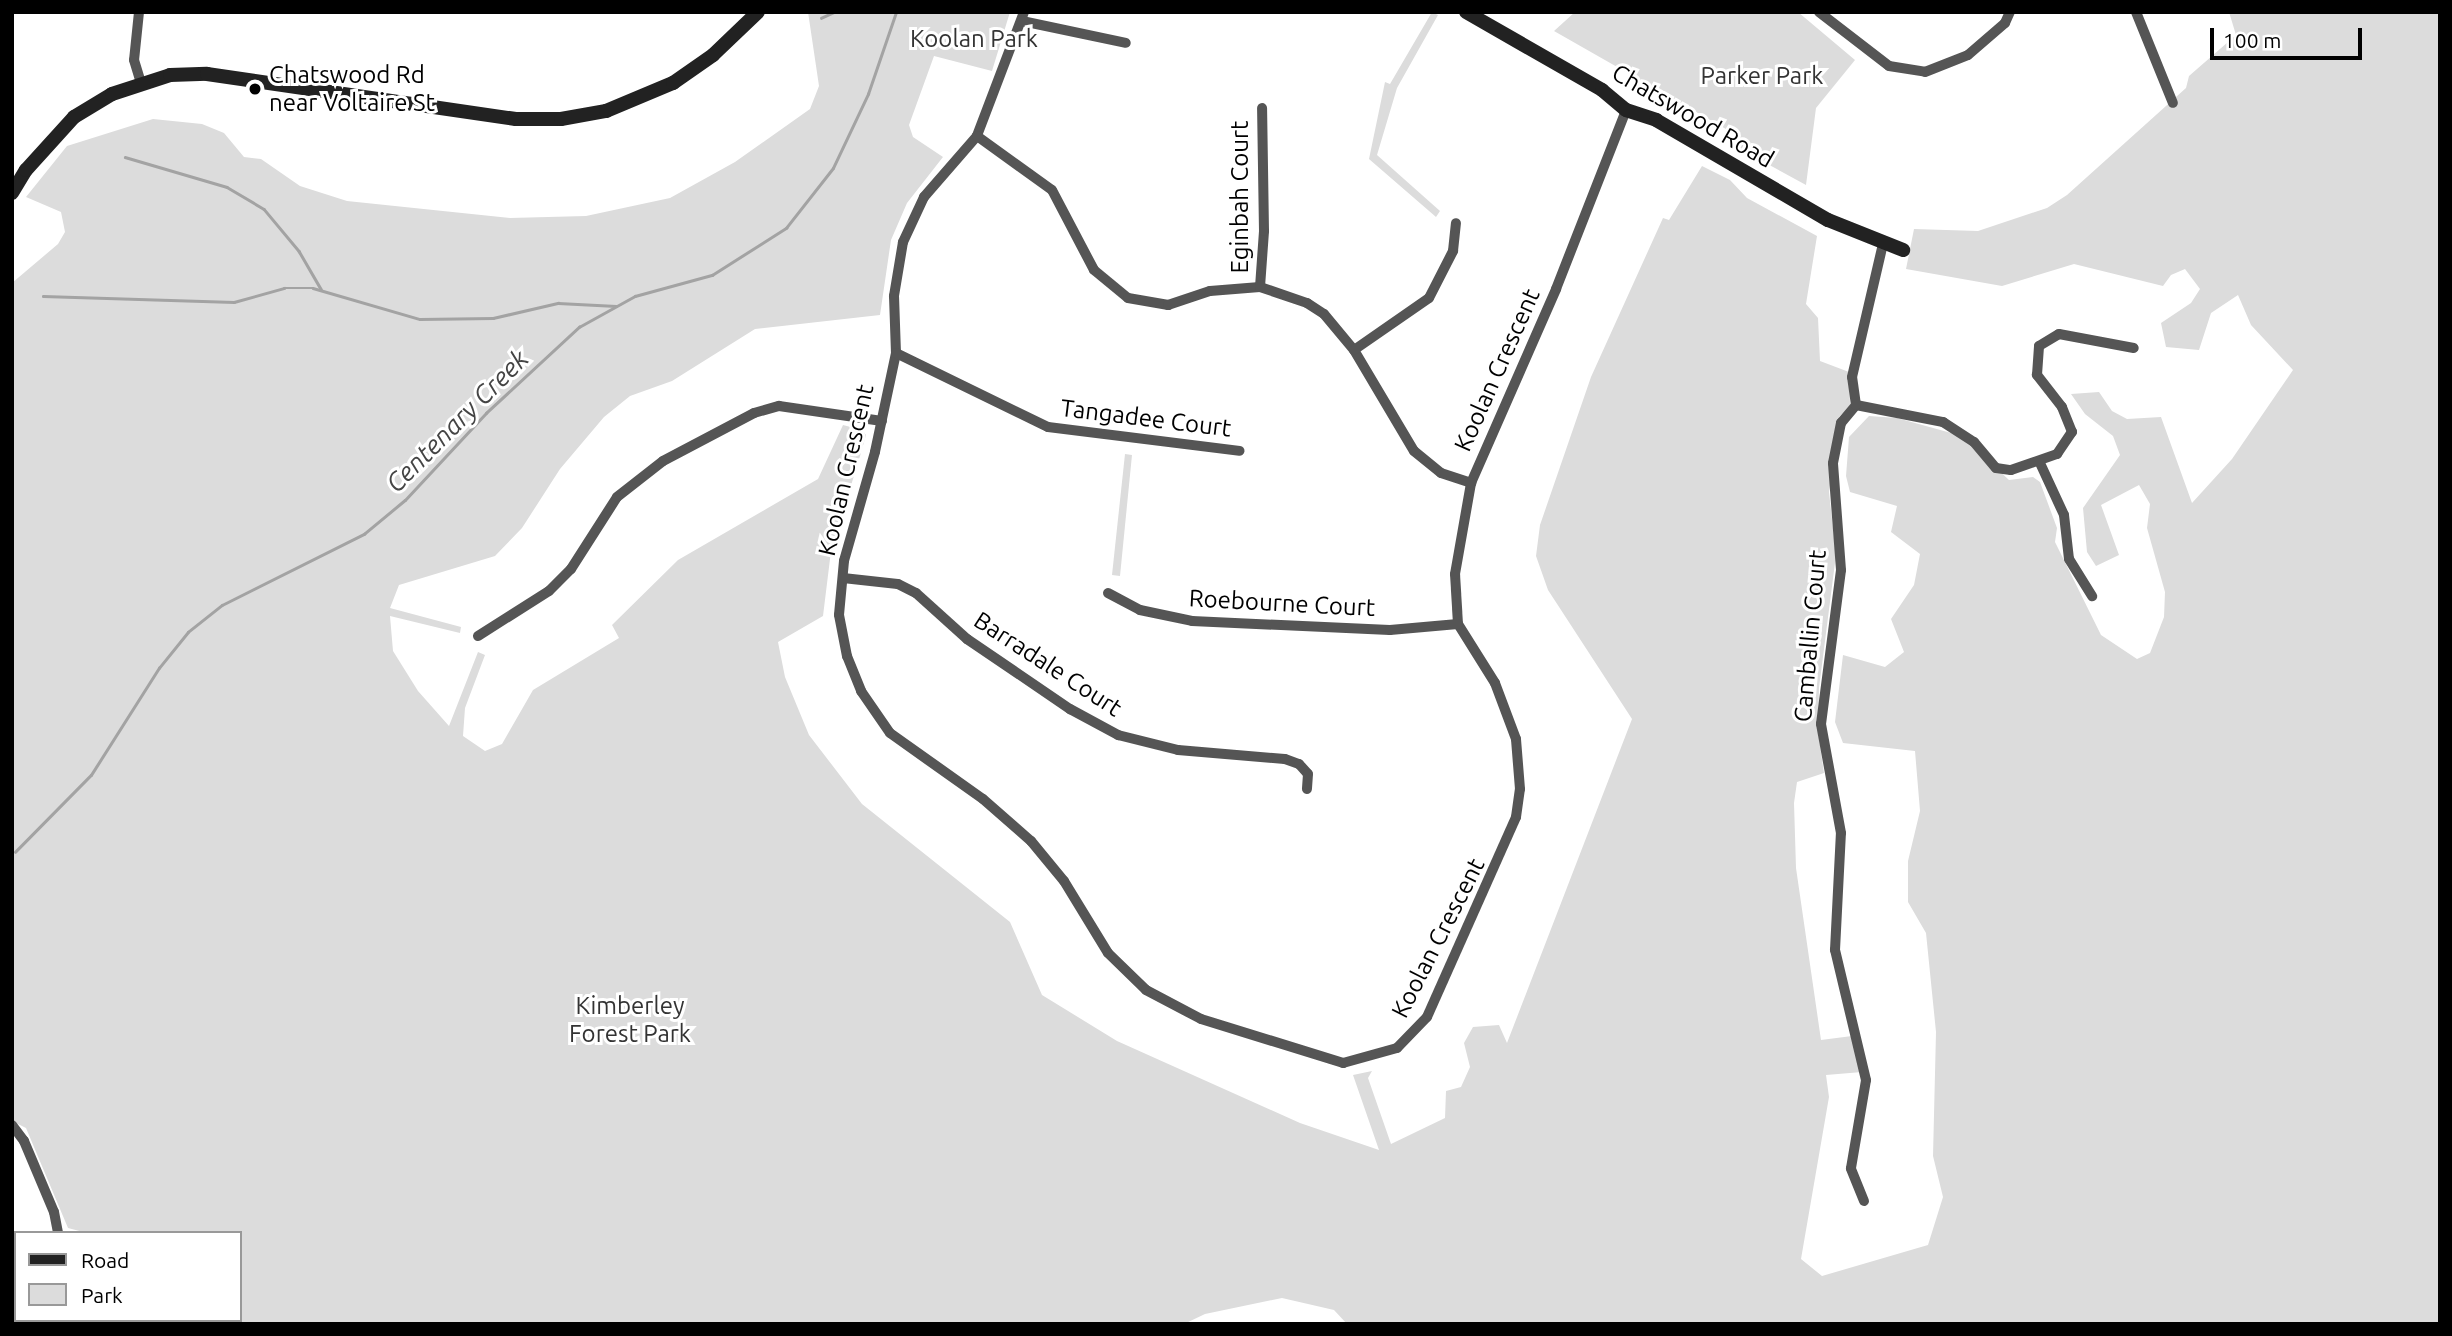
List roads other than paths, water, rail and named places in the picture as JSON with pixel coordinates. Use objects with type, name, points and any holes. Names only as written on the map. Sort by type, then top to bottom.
[{"type":"street","points":[[139,12],[134,60],[141,83]]},
{"type":"street","points":[[12,193],[26,170],[74,117],[112,93],[170,75],[207,74],[516,119],[561,119],[606,111],[673,83],[713,55],[758,12]]},
{"type":"street","name":"Chatswood Road","points":[[1466,12],[1602,90],[1626,110],[1656,120],[1828,220],[1903,250]]},
{"type":"street","points":[[1819,12],[1889,66],[1925,72],[1968,55],[2005,23],[2010,12]]},
{"type":"street","points":[[2136,12],[2173,103]]},
{"type":"street","points":[[1023,17],[1126,43]]},
{"type":"street","name":"Koolan Crescent","points":[[1023,17],[977,136],[924,197],[903,242],[894,296],[896,352],[882,421],[847,542],[839,615],[847,656],[861,691],[890,733],[983,799],[1031,841],[1064,881],[1108,953],[1131,977],[1163,1001],[1201,1019],[1343,1063],[1397,1048],[1427,1017],[1516,817],[1519,764],[1509,715],[1495,683],[1458,624],[1455,575],[1471,483],[1556,289],[1626,110]]},
{"type":"street","name":"Eginbah Court","points":[[1260,287],[1264,231],[1262,108]]},
{"type":"street","points":[[977,136],[1052,190],[1094,270],[1115,292],[1149,305],[1168,304],[1210,291],[1260,287],[1307,303],[1334,324],[1354,350],[1414,451],[1441,473],[1471,483]]},
{"type":"street","points":[[12,179],[26,170]]},
{"type":"street","points":[[1354,350],[1429,298],[1453,251],[1456,223]]},
{"type":"street","points":[[1883,244],[1852,377],[1856,405],[1943,422],[1974,442],[1996,468],[2011,470],[2040,463],[2057,454],[2072,432],[2062,407],[2037,375],[2039,346],[2059,334],[2134,348]]},
{"type":"street","name":"Tangadee Court","points":[[896,352],[1048,427],[1240,451]]},
{"type":"street","name":"Camballin Court","points":[[1856,405],[1841,423],[1833,463],[1841,570],[1821,724],[1841,833],[1835,950],[1866,1080],[1851,1168],[1864,1201]]},
{"type":"street","points":[[478,636],[564,576],[617,497],[663,461],[754,413],[779,406],[882,421]]},
{"type":"street","points":[[2040,463],[2064,515],[2069,559],[2092,596]]},
{"type":"street","name":"Barradale Court","points":[[843,578],[898,584],[916,593],[967,639],[1070,709],[1118,735],[1178,750],[1285,759],[1299,764],[1308,774],[1307,789]]},
{"type":"street","name":"Roebourne Court","points":[[1108,593],[1140,610],[1192,621],[1390,630],[1458,624]]},
{"type":"street","points":[[12,1125],[34,1164],[54,1212],[58,1231]]},
{"type":"waterway","points":[[821,18],[834,12]]},
{"type":"waterway","name":"Centenary Creek","points":[[15,852],[91,775],[159,668],[188,632],[222,605],[364,534],[405,500],[486,413],[579,327],[635,296],[712,275],[786,228],[833,168],[868,94],[896,12]]},
{"type":"waterway","points":[[125,157],[227,187],[264,209],[299,251],[321,289]]},
{"type":"waterway","points":[[43,296],[234,302],[284,288],[313,288],[420,319],[493,318],[558,303],[616,306]]},
{"type":"place","name":"Chatswood Rd near Voltaire St","points":[[255,89]]},
{"type":"park label","name":"Koolan Park","points":[[974,39]]},
{"type":"park label","name":"Parker Park","points":[[1762,76]]},
{"type":"park label","name":"Kimberley Forest Park","points":[[630,1020]]}]
